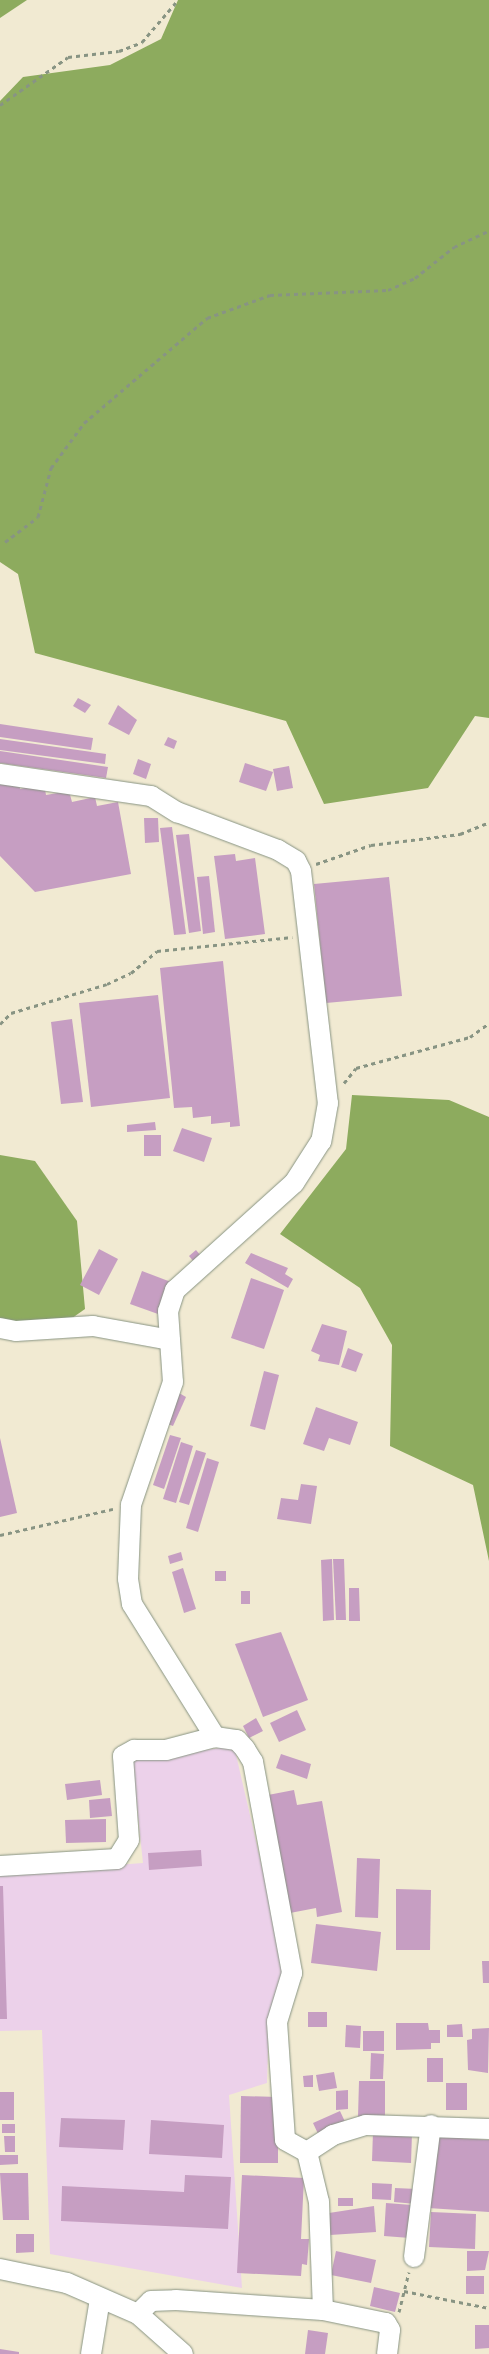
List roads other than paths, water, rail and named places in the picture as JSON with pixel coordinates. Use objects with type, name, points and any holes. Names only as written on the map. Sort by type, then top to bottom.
[{"type":"street","points":[[0,774],[151,796],[177,812],[278,850],[296,861],[301,871],[328,1103],[321,1141],[294,1183],[175,1290],[168,1311],[173,1382],[131,1505],[128,1579],[132,1604],[215,1737]]},
{"type":"street","points":[[0,1328],[16,1332],[94,1326],[170,1340]]},
{"type":"street","points":[[0,1866],[116,1859],[130,1840],[123,1756],[134,1750],[166,1750],[215,1737],[237,1740],[253,1762],[292,1973],[278,2022],[285,2140],[308,2152]]},
{"type":"street","points":[[308,2152],[333,2135],[366,2125],[431,2125],[489,2129]]},
{"type":"street","points":[[414,2257],[431,2125]]},
{"type":"street","points":[[308,2152],[319,2202],[323,2310]]},
{"type":"street","points":[[0,2269],[67,2283],[138,2314],[183,2354]]},
{"type":"street","points":[[91,2354],[100,2299]]},
{"type":"street","points":[[138,2314],[151,2301],[176,2300],[323,2310],[376,2320],[390,2330],[387,2354]]}]
